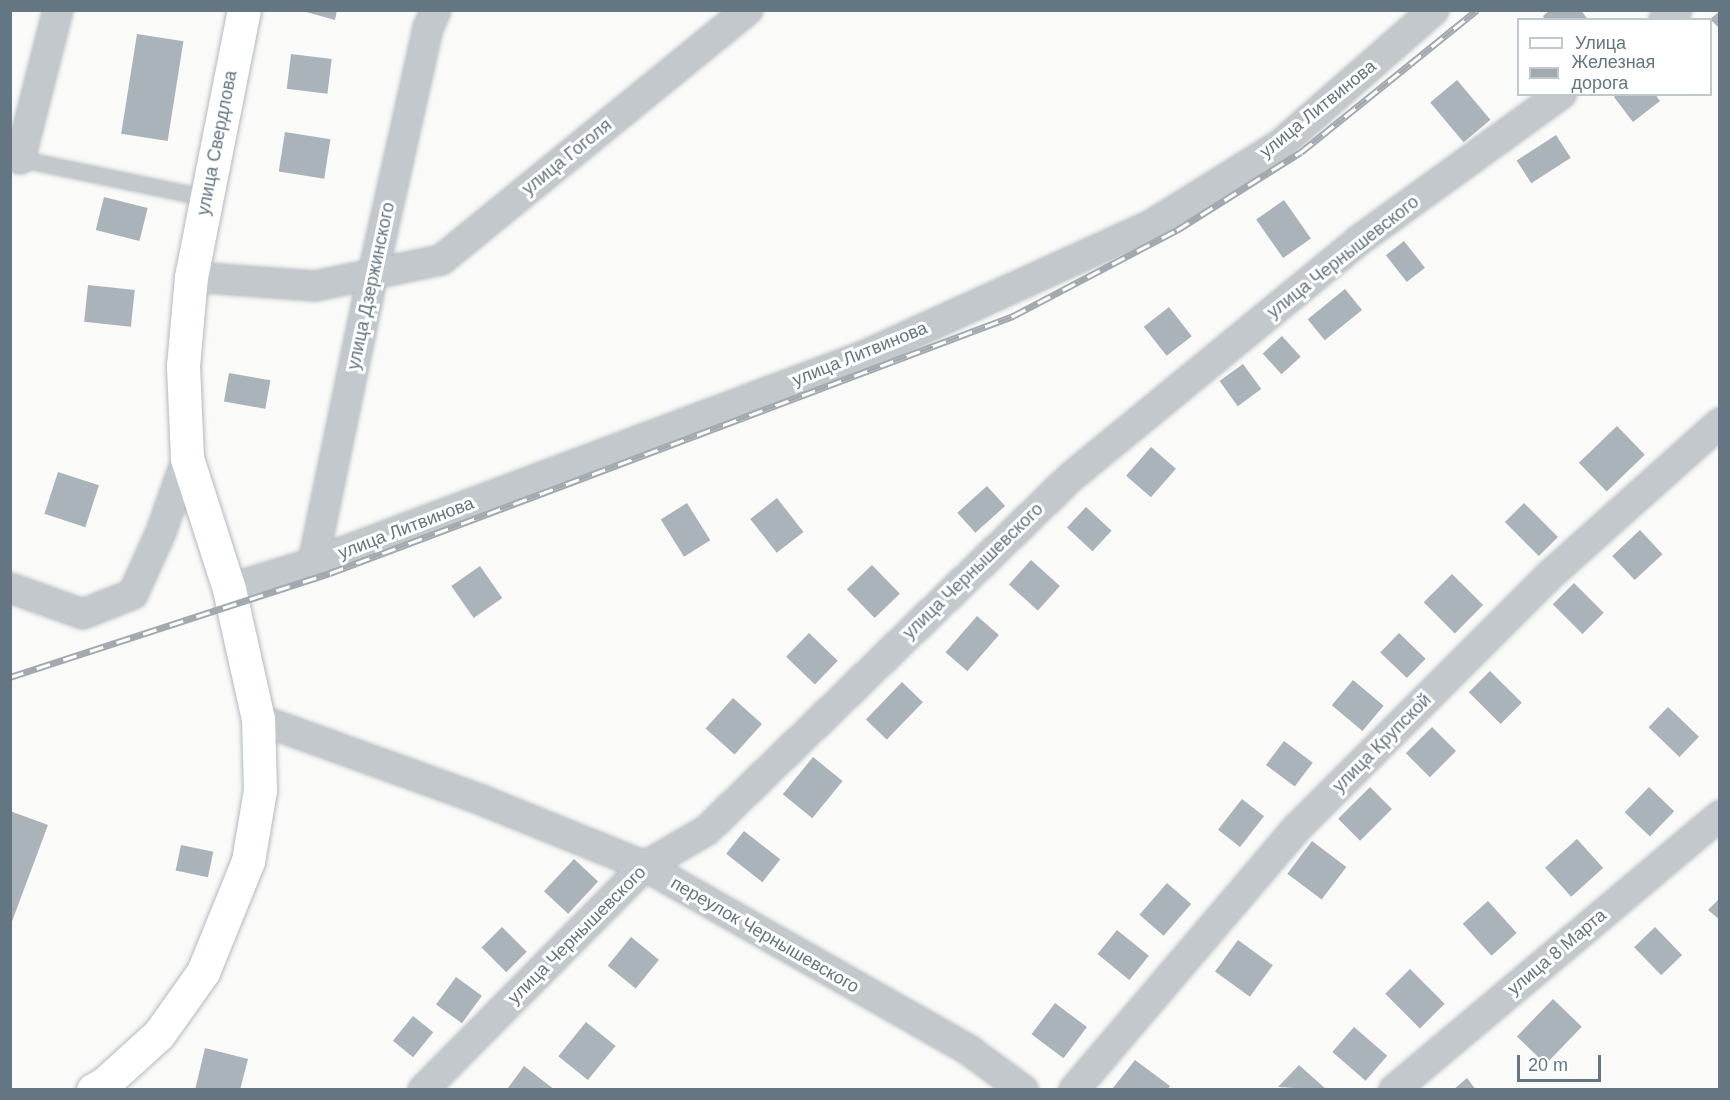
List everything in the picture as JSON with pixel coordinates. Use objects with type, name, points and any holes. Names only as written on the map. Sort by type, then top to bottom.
[{"type":"street","points":[[20,159],[58,10]]},
{"type":"street","name":"улица Свердлова","points":[[101,1088],[159,1034],[203,972],[248,861],[260,790],[258,719],[229,589],[187,458],[183,366],[191,277],[244,10]]},
{"type":"street","name":"улица Дзержинского","points":[[313,563],[373,274],[428,28],[436,10]]},
{"type":"street","name":"улица Гоголя","points":[[191,277],[315,286],[441,260],[748,10]]},
{"type":"street","name":"улица Литвинова","points":[[229,589],[313,563],[866,355],[1153,224],[1281,144],[1434,10]]},
{"type":"street","name":"улица Чернышевского","points":[[423,1089],[645,866],[708,830],[1071,477],[1358,241],[1558,96]]},
{"type":"street","name":"улица Крупской","points":[[1074,1089],[1295,830],[1550,574],[1719,423]]},
{"type":"street","points":[[10,588],[83,614],[133,594],[161,532],[187,458]]},
{"type":"street","name":"переулок Чернышевского","points":[[258,719],[484,801],[645,866],[970,1051],[1023,1089]]},
{"type":"street","name":"улица 8 Марта","points":[[1394,1089],[1719,815]]},
{"type":"lane","points":[[20,159],[206,198]]},
{"type":"building","points":[[299,10],[337,10],[335,20]]},
{"type":"building","points":[[1550,10],[1581,10],[1587,18],[1544,18],[1543,16]]},
{"type":"building","points":[[1720,11],[1720,29],[1712,21],[1711,18]]},
{"type":"building","points":[[137,34],[183,41],[168,141],[121,134]]},
{"type":"building","points":[[291,54],[332,59],[327,94],[287,89]]},
{"type":"building","points":[[1457,80],[1490,120],[1464,142],[1430,102]]},
{"type":"building","points":[[1656,96],[1660,101],[1633,122],[1614,97]]},
{"type":"building","points":[[285,132],[330,139],[324,179],[279,172]]},
{"type":"building","points":[[1556,135],[1571,158],[1531,183],[1517,161]]},
{"type":"building","points":[[104,197],[148,208],[139,241],[96,230]]},
{"type":"building","points":[[1284,200],[1311,239],[1283,258],[1256,220]]},
{"type":"building","points":[[1404,241],[1425,268],[1407,282],[1386,255]]},
{"type":"building","points":[[88,285],[135,290],[131,327],[84,322]]},
{"type":"building","points":[[1345,289],[1362,310],[1325,340],[1308,319]]},
{"type":"building","points":[[1169,307],[1192,336],[1167,356],[1144,327]]},
{"type":"building","points":[[1282,336],[1301,357],[1281,374],[1263,353]]},
{"type":"building","points":[[1243,364],[1261,389],[1238,406],[1220,381]]},
{"type":"building","points":[[229,373],[270,380],[265,409],[224,402]]},
{"type":"building","points":[[1617,426],[1645,455],[1607,492],[1579,463]]},
{"type":"building","points":[[1151,447],[1176,469],[1151,497],[1126,476]]},
{"type":"building","points":[[58,472],[99,485],[85,527],[44,514]]},
{"type":"building","points":[[987,486],[1005,506],[975,533],[957,513]]},
{"type":"building","points":[[777,498],[803,532],[777,553],[750,519]]},
{"type":"building","points":[[687,503],[710,540],[684,557],[661,519]]},
{"type":"building","points":[[1524,503],[1558,537],[1539,556],[1505,522]]},
{"type":"building","points":[[1086,507],[1112,531],[1093,551],[1067,527]]},
{"type":"building","points":[[1640,530],[1663,554],[1635,580],[1612,556]]},
{"type":"building","points":[[1031,560],[1060,586],[1038,611],[1009,585]]},
{"type":"building","points":[[872,565],[900,594],[875,618],[847,589]]},
{"type":"building","points":[[480,566],[502,598],[474,618],[451,586]]},
{"type":"building","points":[[1452,574],[1483,605],[1455,633],[1424,602]]},
{"type":"building","points":[[1574,583],[1604,613],[1582,634],[1553,604]]},
{"type":"building","points":[[977,616],[999,635],[967,671],[946,652]]},
{"type":"building","points":[[809,633],[838,661],[815,685],[786,657]]},
{"type":"building","points":[[1399,633],[1426,659],[1407,678],[1380,652]]},
{"type":"building","points":[[1490,671],[1522,703],[1501,724],[1469,692]]},
{"type":"building","points":[[1353,680],[1384,706],[1362,731],[1332,705]]},
{"type":"building","points":[[902,682],[923,702],[887,740],[866,719]]},
{"type":"building","points":[[733,698],[762,724],[735,755],[706,728]]},
{"type":"building","points":[[1668,707],[1699,737],[1679,757],[1649,727]]},
{"type":"building","points":[[1432,727],[1456,751],[1430,777],[1406,753]]},
{"type":"building","points":[[1284,741],[1313,763],[1295,787],[1266,765]]},
{"type":"building","points":[[813,757],[843,781],[812,818],[783,794]]},
{"type":"building","points":[[1370,787],[1392,809],[1360,841],[1338,819]]},
{"type":"building","points":[[1649,787],[1674,811],[1650,836],[1625,812]]},
{"type":"building","points":[[1242,799],[1264,816],[1240,847],[1218,830]]},
{"type":"building","points":[[10,811],[48,825],[11,924],[10,924]]},
{"type":"building","points":[[744,831],[780,859],[762,882],[726,854]]},
{"type":"building","points":[[1577,839],[1603,868],[1571,897],[1545,868]]},
{"type":"building","points":[[1312,841],[1346,867],[1322,900],[1287,874]]},
{"type":"building","points":[[181,845],[213,852],[208,877],[176,870]]},
{"type":"building","points":[[574,859],[598,882],[568,914],[544,891]]},
{"type":"building","points":[[1167,883],[1191,904],[1164,936],[1139,915]]},
{"type":"building","points":[[1720,898],[1720,920],[1708,910]]},
{"type":"building","points":[[1488,901],[1517,933],[1492,956],[1463,924]]},
{"type":"building","points":[[502,927],[527,952],[506,972],[481,948]]},
{"type":"building","points":[[1655,927],[1682,955],[1661,975],[1634,947]]},
{"type":"building","points":[[1117,930],[1149,956],[1129,980],[1097,954]]},
{"type":"building","points":[[631,937],[659,960],[636,988],[608,966]]},
{"type":"building","points":[[1238,940],[1273,965],[1250,997],[1215,972]]},
{"type":"building","points":[[1410,969],[1445,1004],[1420,1028],[1385,994]]},
{"type":"building","points":[[456,977],[482,996],[462,1023],[436,1005]]},
{"type":"building","points":[[1553,999],[1582,1027],[1546,1064],[1517,1036]]},
{"type":"building","points":[[1055,1003],[1087,1027],[1063,1058],[1032,1034]]},
{"type":"building","points":[[413,1016],[433,1032],[413,1057],[393,1041]]},
{"type":"building","points":[[586,1022],[616,1046],[588,1080],[558,1056]]},
{"type":"building","points":[[1354,1027],[1387,1056],[1366,1081],[1332,1052]]},
{"type":"building","points":[[205,1048],[248,1059],[240,1090],[195,1090]]},
{"type":"building","points":[[1135,1060],[1170,1086],[1167,1090],[1113,1088]]},
{"type":"building","points":[[1299,1065],[1327,1090],[1278,1087]]},
{"type":"building","points":[[524,1066],[555,1090],[508,1088]]},
{"type":"building","points":[[1467,1078],[1476,1090],[1453,1090]]},
{"type":"railway","points":[[10,677],[330,573],[1013,316],[1177,230],[1301,152],[1477,10]]}]
